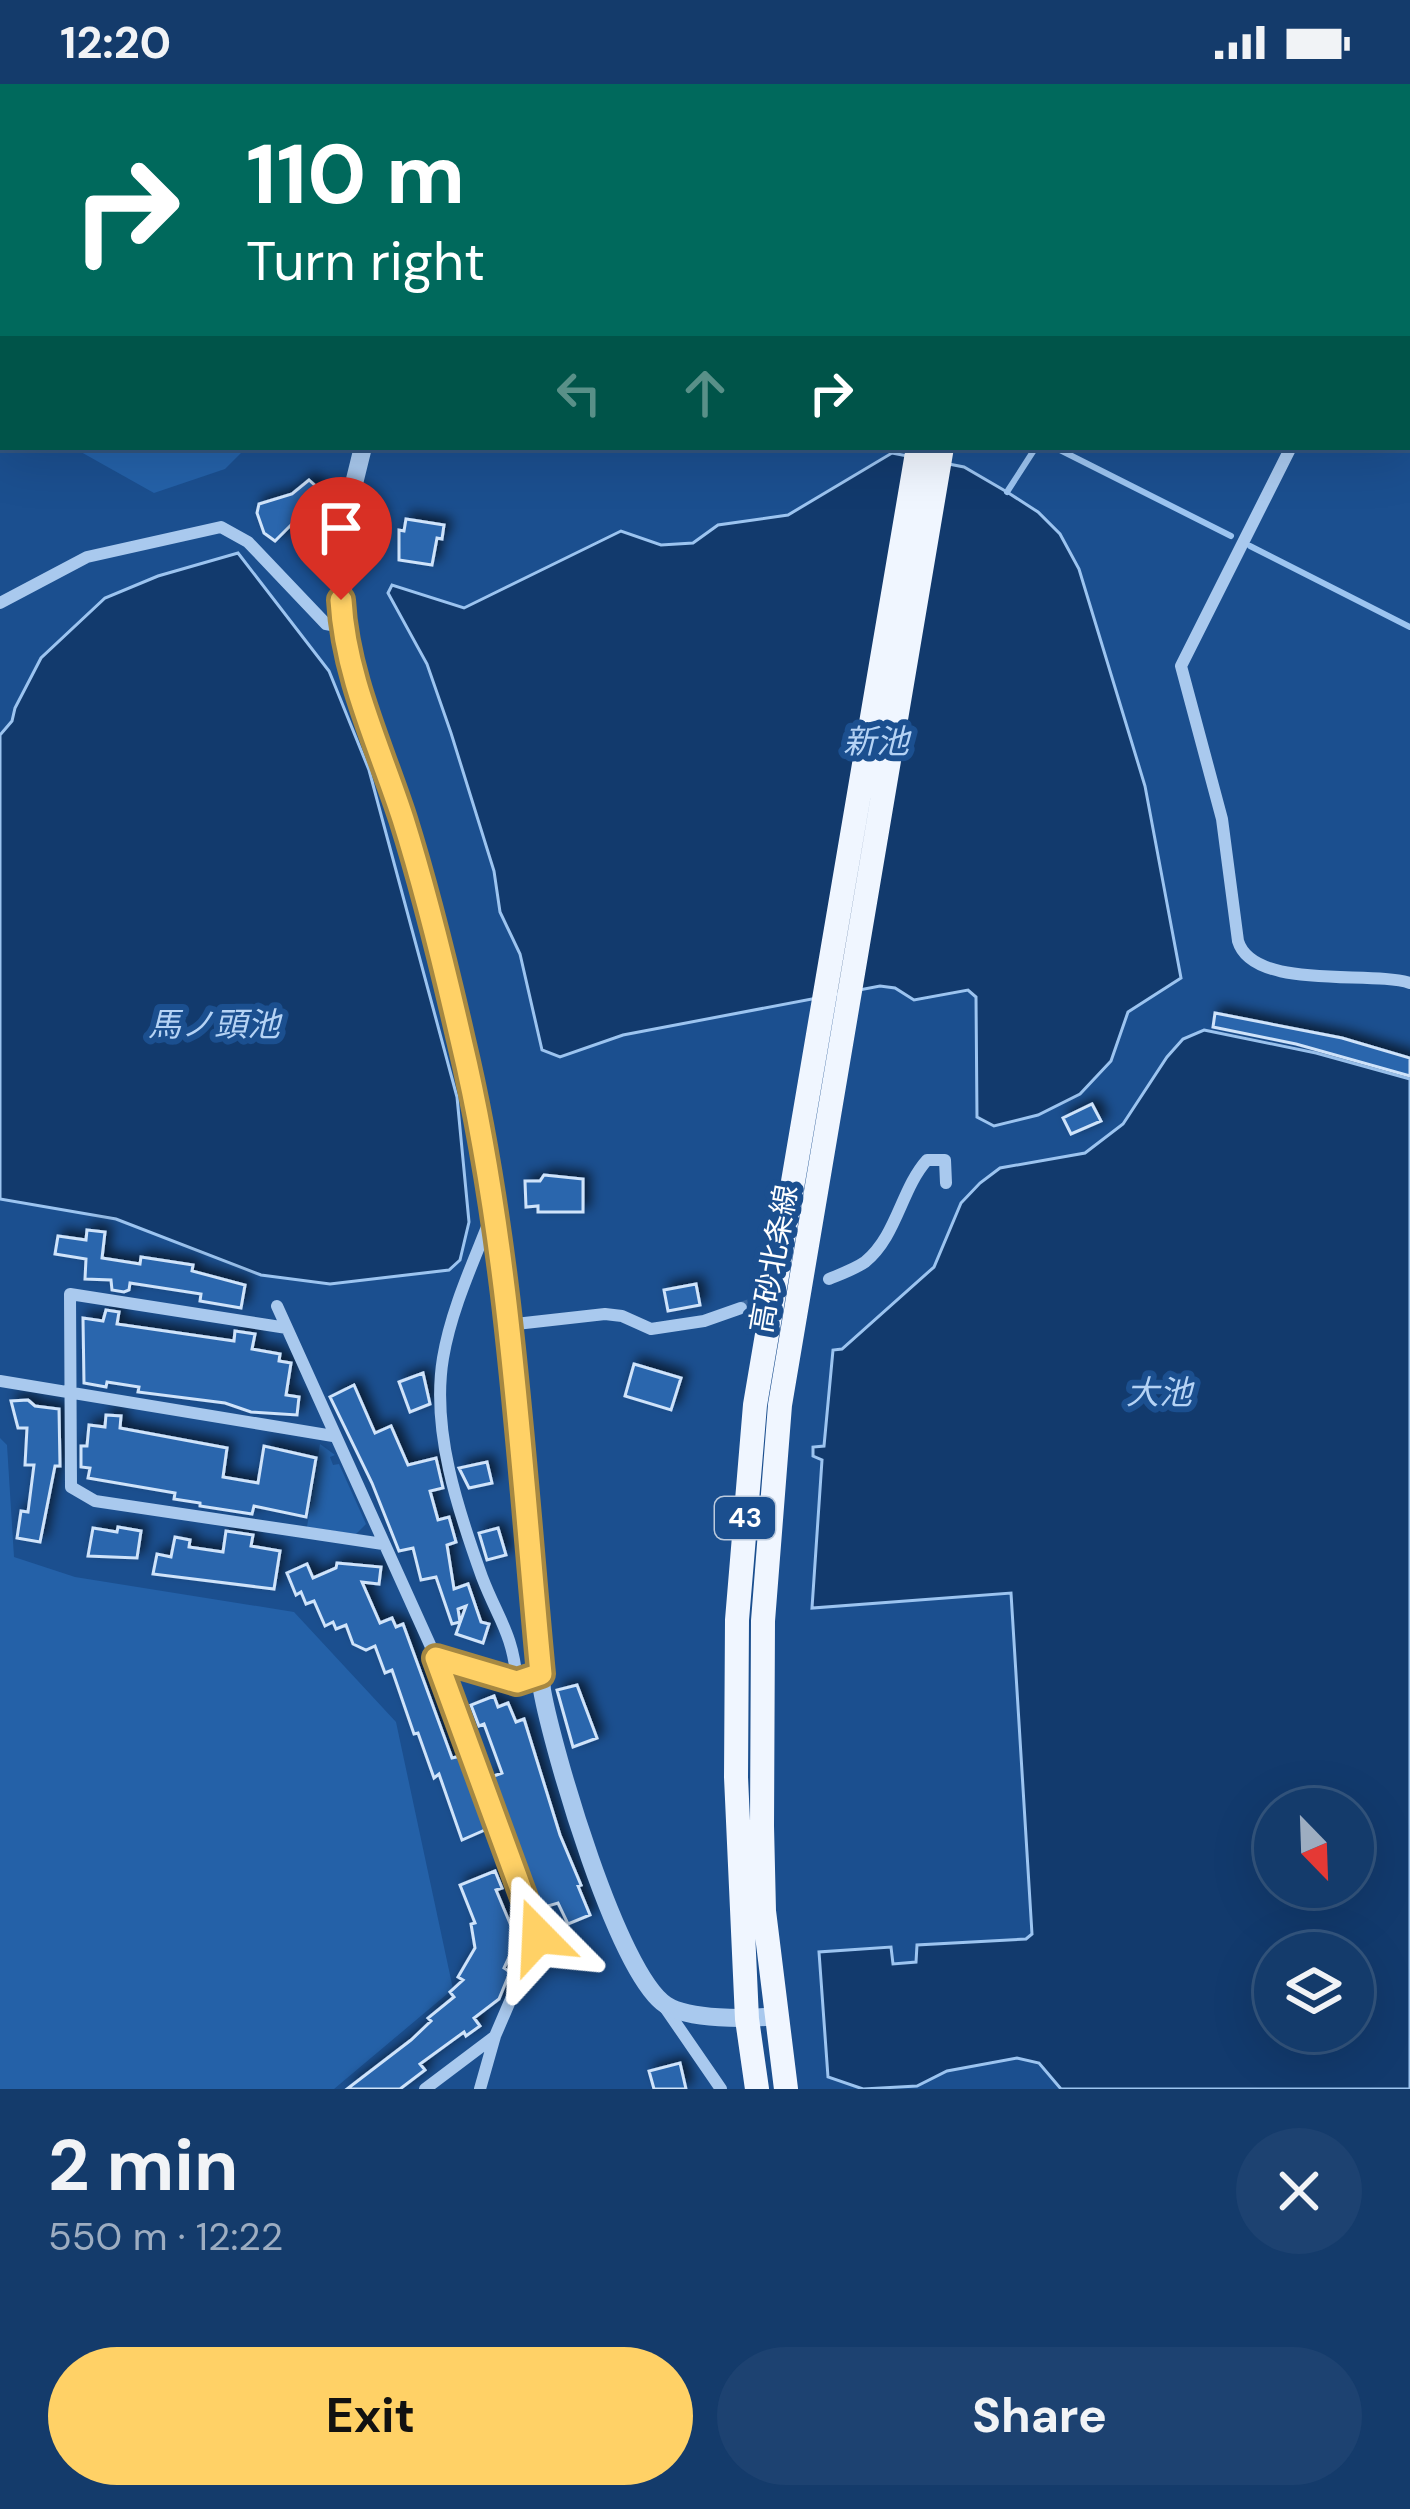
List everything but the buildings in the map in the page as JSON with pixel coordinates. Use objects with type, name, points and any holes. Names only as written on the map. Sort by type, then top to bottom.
[{"type":"main road","name":"高砂北条線","points":[[786,2089],[764,1911],[763,1621],[780,1406],[918,450]]},
{"type":"main road","name":"高砂北条線","points":[[757,2089],[747,2019],[736,1777],[737,1620],[755,1405],[941,450]]},
{"type":"street","points":[[362,450],[345,520],[343,627],[354,675],[427,900],[481,1130],[507,1325],[550,1739],[581,1834],[635,1963],[721,2089]]},
{"type":"street","points":[[1289,450],[1181,666],[1222,819],[1238,941],[1250,960],[1264,965],[1340,980],[1410,983]]},
{"type":"street","points":[[0,603],[87,557],[221,526],[248,542],[326,624],[343,627]]},
{"type":"street","points":[[829,1279],[865,1262],[879,1246],[909,1180],[927,1160],[945,1160],[946,1183]]},
{"type":"street","points":[[493,1210],[450,1325],[440,1403],[454,1482],[483,1579],[514,1647],[517,1682]]},
{"type":"street","points":[[286,1328],[70,1294],[71,1487],[95,1501],[383,1544]]},
{"type":"street","points":[[277,1306],[436,1658],[538,1936],[495,2036],[480,2089]]},
{"type":"street","points":[[507,1325],[605,1314],[651,1329],[704,1321],[741,1308]]},
{"type":"street","points":[[0,1381],[333,1436]]},
{"type":"street","points":[[436,1658],[517,1682],[541,1674]]},
{"type":"street","points":[[663,2003],[694,2014],[747,2019],[775,2016]]},
{"type":"street","points":[[425,2089],[495,2036]]},
{"type":"shaded area","points":[[77,450],[244,450],[225,469],[154,493]]},
{"type":"shaded area","points":[[0,1438],[7,1445],[14,1557],[75,1577],[294,1612],[396,1722],[453,1989],[334,2089],[0,2089]]},
{"type":"shaded area","points":[[320,1444],[335,1455],[330,1457],[333,1465],[339,1464],[366,1524],[356,1534],[307,1527]]},
{"type":"water","name":"新池","points":[[892,453],[964,467],[1038,512],[1060,534],[1079,569],[1145,786],[1181,978],[1128,1012],[1111,1061],[1080,1094],[1038,1115],[994,1126],[977,1117],[976,997],[968,990],[914,1000],[895,988],[880,986],[623,1035],[560,1057],[542,1050],[520,954],[500,912],[494,871],[451,733],[427,664],[388,593],[392,585],[464,608],[621,531],[661,545],[693,543],[718,525],[788,515]]},
{"type":"water","name":"馬ノ頭池","points":[[238,553],[329,671],[369,770],[457,1097],[469,1222],[460,1260],[449,1270],[330,1284],[261,1275],[116,1219],[0,1199],[0,735],[12,721],[41,658],[105,598],[158,576]]},
{"type":"water","name":"大池","points":[[1204,1030],[1410,1079],[1410,2089],[1061,2089],[1039,2063],[1017,2058],[947,2071],[917,2086],[863,2089],[828,2077],[819,1952],[891,1947],[893,1964],[916,1962],[917,1945],[1026,1939],[1032,1934],[1011,1593],[812,1608],[822,1460],[813,1456],[813,1447],[824,1446],[833,1350],[842,1349],[934,1267],[961,1203],[980,1183],[1000,1168],[1085,1153],[1123,1124],[1183,1039]]},
{"type":"waterway","points":[[1007,492],[1034,450]]},
{"type":"waterway","points":[[1060,450],[1231,536]]},
{"type":"waterway","points":[[1250,546],[1410,627]]},
{"type":"tunnel","points":[[741,1308],[774,1297]]},
{"type":"route","points":[[341,600],[354,675],[427,900],[481,1130],[493,1210],[541,1674],[517,1682],[436,1658],[538,1936]]}]
